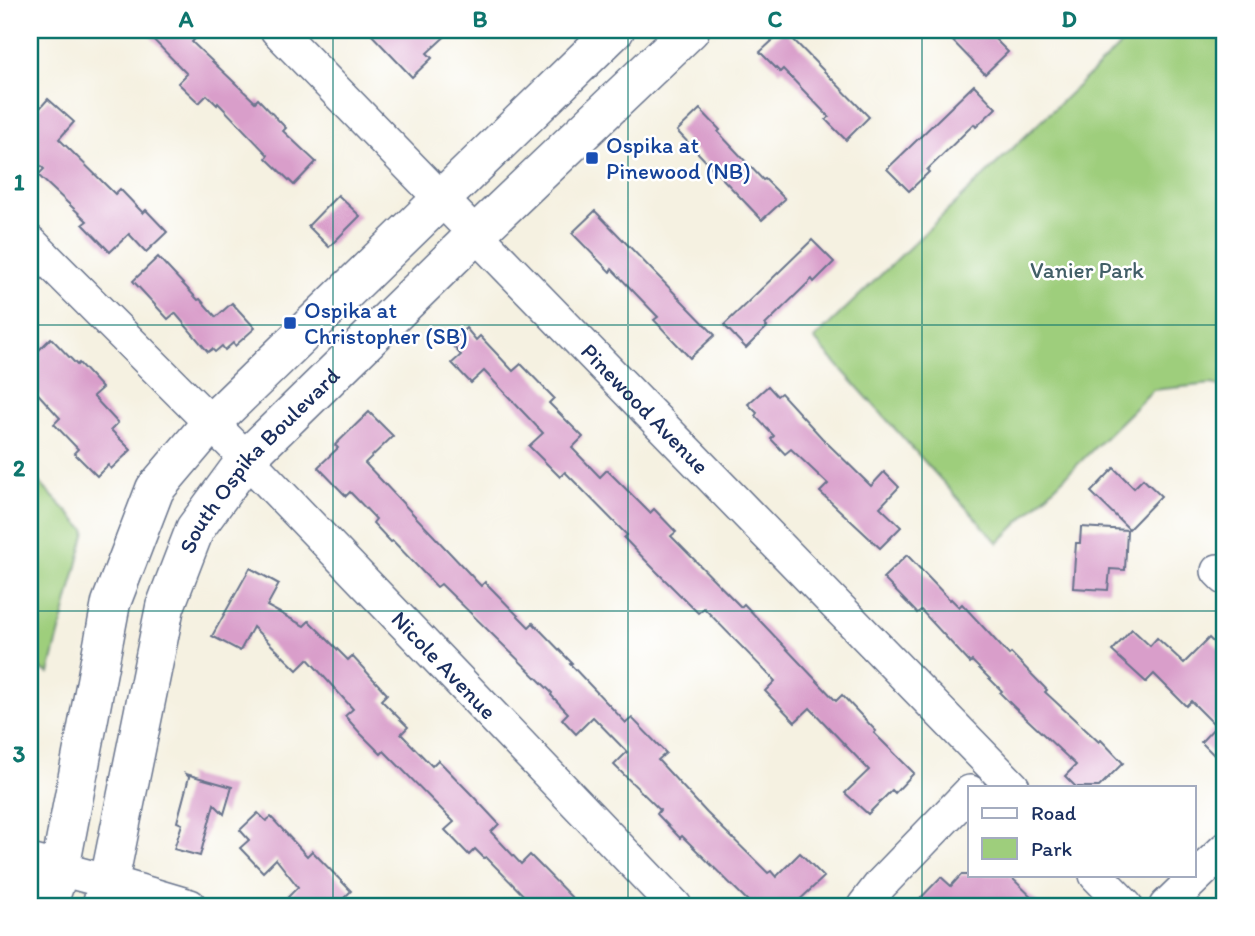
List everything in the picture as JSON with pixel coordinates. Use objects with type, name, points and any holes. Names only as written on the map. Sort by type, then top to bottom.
[{"type":"main road","points":[[47,906],[45,865],[111,603],[155,489],[211,423],[615,30]]},
{"type":"main road","name":"South Ospika Boulevard","points":[[105,894],[164,607],[195,529],[247,458],[690,30]]},
{"type":"street","name":"Pinewood Avenue","points":[[278,30],[476,234],[994,781]]},
{"type":"street","name":"Nicole Avenue","points":[[30,242],[247,458],[676,906]]},
{"type":"street","points":[[864,906],[881,884],[968,794]]},
{"type":"street","points":[[1166,906],[1225,849]]},
{"type":"street","points":[[45,865],[105,894],[190,906]]},
{"type":"street","points":[[1097,876],[1126,906]]},
{"type":"green space","name":"Vanier Park","points":[[1136,30],[1225,30],[1225,388],[1212,384],[1153,390],[998,543],[814,339]]},
{"type":"green space","points":[[30,473],[86,531],[49,673],[30,664]]},
{"type":"building","points":[[144,30],[203,30],[192,42],[255,102],[258,99],[286,128],[283,131],[316,162],[294,185],[266,158],[268,155],[218,103],[217,105],[207,95],[199,103],[178,83],[187,74]]},
{"type":"building","points":[[367,30],[452,30],[427,53],[432,58],[412,77]]},
{"type":"building","points":[[784,30],[869,117],[846,140],[826,120],[829,117],[783,69],[780,72],[760,52]]},
{"type":"building","points":[[942,30],[986,30],[1008,52],[985,74]]},
{"type":"building","points":[[974,85],[996,108],[976,127],[974,124],[909,191],[887,169]]},
{"type":"building","points":[[30,99],[40,108],[48,99],[74,122],[59,139],[115,194],[120,189],[143,213],[146,210],[167,232],[146,252],[129,234],[110,252],[83,224],[87,221],[38,175],[44,169],[30,156]]},
{"type":"building","points":[[700,109],[763,180],[785,199],[762,220],[677,131]]},
{"type":"building","points":[[338,195],[360,216],[329,247],[308,226]]},
{"type":"building","points":[[595,211],[715,335],[690,358],[654,320],[658,317],[612,269],[610,272],[572,233]]},
{"type":"building","points":[[812,240],[834,262],[814,282],[812,279],[765,325],[767,327],[746,348],[724,325]]},
{"type":"building","points":[[158,257],[216,317],[232,303],[255,328],[235,346],[233,343],[225,350],[222,346],[215,352],[212,349],[208,352],[175,313],[168,319],[133,281]]},
{"type":"building","points":[[466,328],[476,340],[480,336],[513,371],[521,364],[554,398],[549,403],[583,437],[572,448],[600,477],[607,470],[650,513],[654,509],[676,532],[671,536],[741,607],[744,604],[836,701],[842,695],[876,731],[874,733],[914,773],[895,793],[892,790],[868,814],[845,793],[869,770],[810,708],[795,722],[765,691],[775,681],[704,608],[698,613],[624,538],[627,535],[565,472],[560,477],[529,446],[543,433],[484,371],[471,383],[452,363],[461,355],[450,343]]},
{"type":"building","points":[[51,338],[102,388],[93,396],[118,423],[111,430],[131,450],[111,469],[108,465],[97,476],[74,453],[78,449],[54,424],[60,418],[30,385],[30,359]]},
{"type":"building","points":[[768,386],[777,396],[781,393],[871,486],[884,472],[899,487],[880,507],[901,527],[880,548],[820,492],[828,484],[791,449],[785,454],[771,439],[774,436],[755,416],[757,413],[748,404]]},
{"type":"building","points":[[369,412],[393,436],[365,463],[481,586],[485,582],[529,627],[533,623],[626,723],[632,718],[666,753],[658,760],[768,873],[771,871],[776,877],[800,853],[824,877],[793,906],[753,906],[682,836],[680,838],[657,814],[660,810],[614,765],[627,752],[593,717],[576,734],[562,719],[568,713],[552,693],[441,584],[437,587],[393,541],[391,542],[373,523],[376,519],[350,492],[346,496],[318,467],[338,448],[335,445]]},
{"type":"building","points":[[1114,468],[1134,488],[1143,479],[1161,496],[1129,529],[1091,492]]},
{"type":"building","points":[[1081,527],[1127,530],[1125,570],[1110,569],[1108,590],[1073,588],[1076,543],[1080,543]]},
{"type":"building","points":[[907,555],[950,600],[959,607],[962,604],[1009,655],[1011,653],[1047,690],[1045,692],[1099,742],[1101,740],[1123,763],[1100,786],[1075,786],[1065,776],[1076,765],[1000,693],[1002,691],[972,661],[970,663],[921,610],[917,613],[883,578]]},
{"type":"building","points":[[250,568],[279,584],[267,606],[304,626],[309,621],[348,660],[352,656],[387,694],[381,700],[408,727],[401,734],[432,766],[438,760],[499,824],[491,832],[521,864],[530,855],[580,906],[534,906],[486,857],[475,849],[469,855],[445,830],[454,822],[384,751],[381,754],[361,734],[345,716],[353,709],[308,659],[297,670],[253,627],[240,651],[212,636]]},
{"type":"building","points":[[1132,629],[1150,646],[1157,638],[1184,663],[1209,638],[1225,654],[1217,665],[1225,674],[1225,766],[1201,742],[1216,726],[1191,701],[1186,706],[1154,674],[1146,682],[1112,651]]},
{"type":"building","points":[[186,774],[232,787],[224,814],[214,804],[200,856],[174,849],[182,824],[177,822],[189,777]]},
{"type":"building","points":[[258,813],[266,821],[271,817],[307,856],[312,851],[351,891],[336,906],[297,906],[288,897],[298,887],[276,859],[263,872],[240,848],[249,840],[240,830]]},
{"type":"building","points":[[961,875],[1010,876],[1041,906],[913,906],[941,877],[951,886]]},
{"type":"place","name":"Ospika at Pinewood (NB)","points":[[592,158]]},
{"type":"place","name":"Ospika at Christopher (SB)","points":[[290,323]]}]
